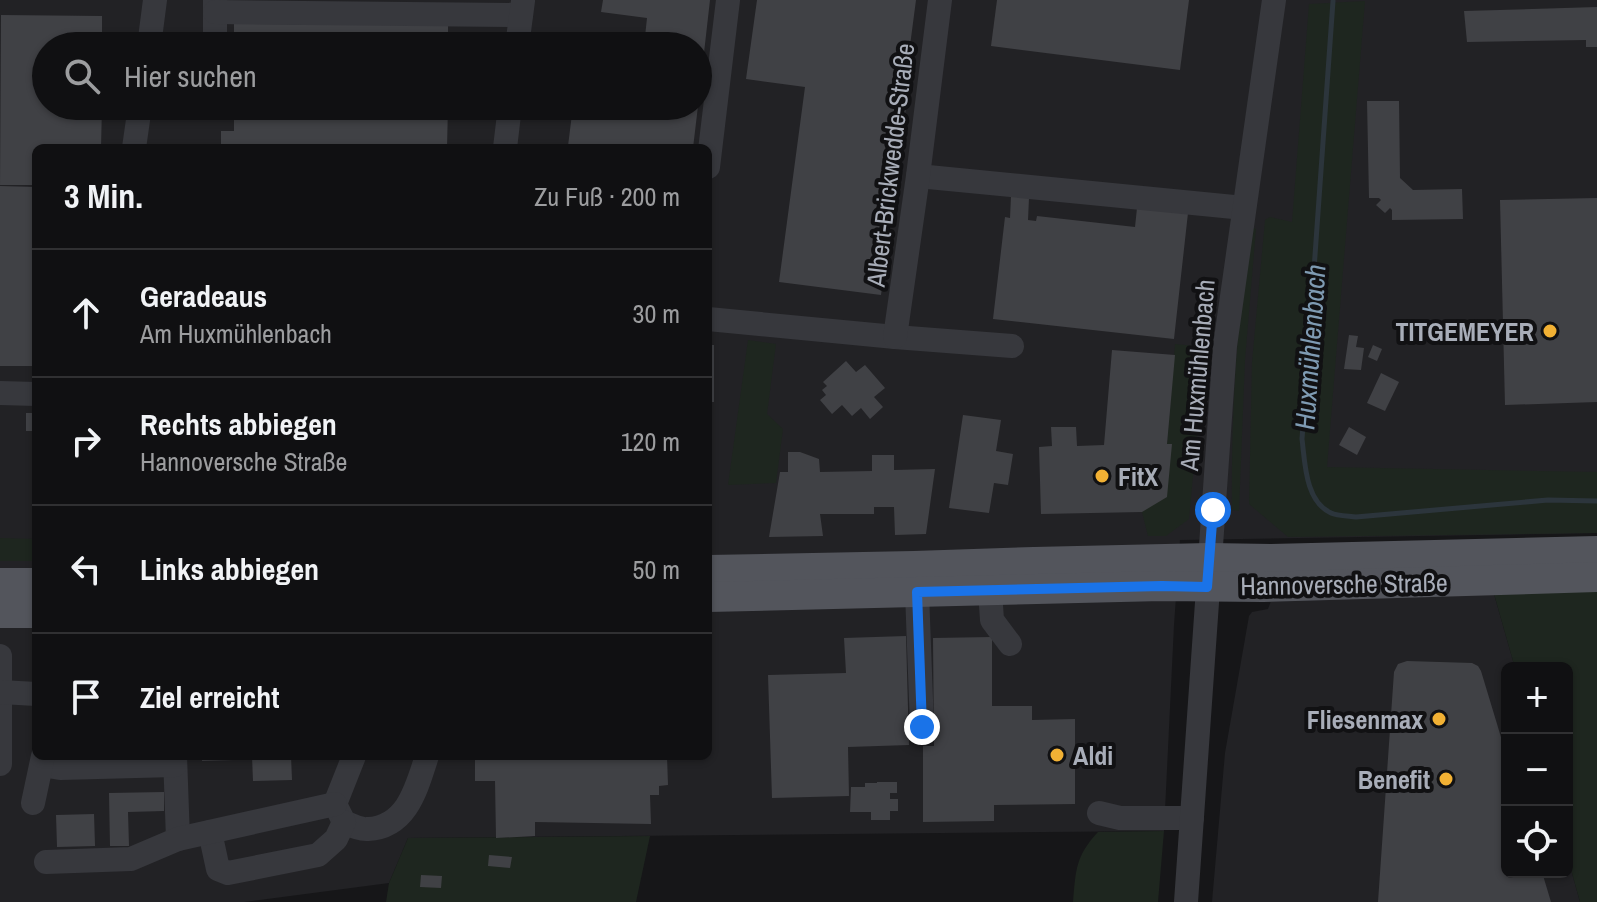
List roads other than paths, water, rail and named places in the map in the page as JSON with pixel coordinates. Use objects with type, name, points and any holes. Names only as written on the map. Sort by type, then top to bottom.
[{"type":"main road","name":"Hannoversche Straße","points":[[712,597],[990,590],[1208,572],[1271,559],[1597,551]]},
{"type":"main road","name":"Hannoversche Straße","points":[[712,570],[1208,572],[1263,587],[1597,577]]},
{"type":"main road","points":[[0,583],[32,583]]},
{"type":"main road","points":[[0,613],[32,613]]},
{"type":"street","points":[[151,32],[155,0]]},
{"type":"street","points":[[711,144],[728,0]]},
{"type":"street","name":"Albert-Brickwedde-Straße","points":[[895,337],[940,0]]},
{"type":"street","name":"Am Huxmühlenbach","points":[[1186,902],[1225,346],[1274,0]]},
{"type":"street","points":[[215,32],[215,6],[522,7],[519,32]]},
{"type":"street","points":[[129,141],[136,120]]},
{"type":"street","points":[[505,144],[508,120]]},
{"type":"street","points":[[918,176],[1244,208]]},
{"type":"street","points":[[712,319],[1012,346]]},
{"type":"street","points":[[0,393],[32,394]]},
{"type":"street","points":[[990,590],[992,620],[1010,644]]},
{"type":"street","points":[[917,592],[922,727]]},
{"type":"street","points":[[0,656],[0,764]]},
{"type":"street","points":[[1,692],[32,694]]},
{"type":"street","points":[[33,803],[42,760],[60,768],[175,761],[178,839]]},
{"type":"street","points":[[210,832],[218,869],[228,873],[318,855],[336,839],[353,760]]},
{"type":"street","points":[[46,862],[131,859],[178,839],[340,813],[367,830],[391,823],[411,802],[426,760]]},
{"type":"street","points":[[1099,813],[1120,818],[1192,818]]},
{"type":"waterway","name":"Huxmühlenbach","points":[[1333,1],[1302,439],[1308,480],[1316,500],[1331,513],[1356,517],[1548,500],[1597,501]]},
{"type":"place","name":"TITGEMEYER","points":[[1550,331]]},
{"type":"place","name":"FitX","points":[[1102,476]]},
{"type":"place","name":"Fliesenmax","points":[[1439,719]]},
{"type":"place","name":"Aldi","points":[[1057,755]]},
{"type":"place","name":"Benefit","points":[[1446,779]]}]
